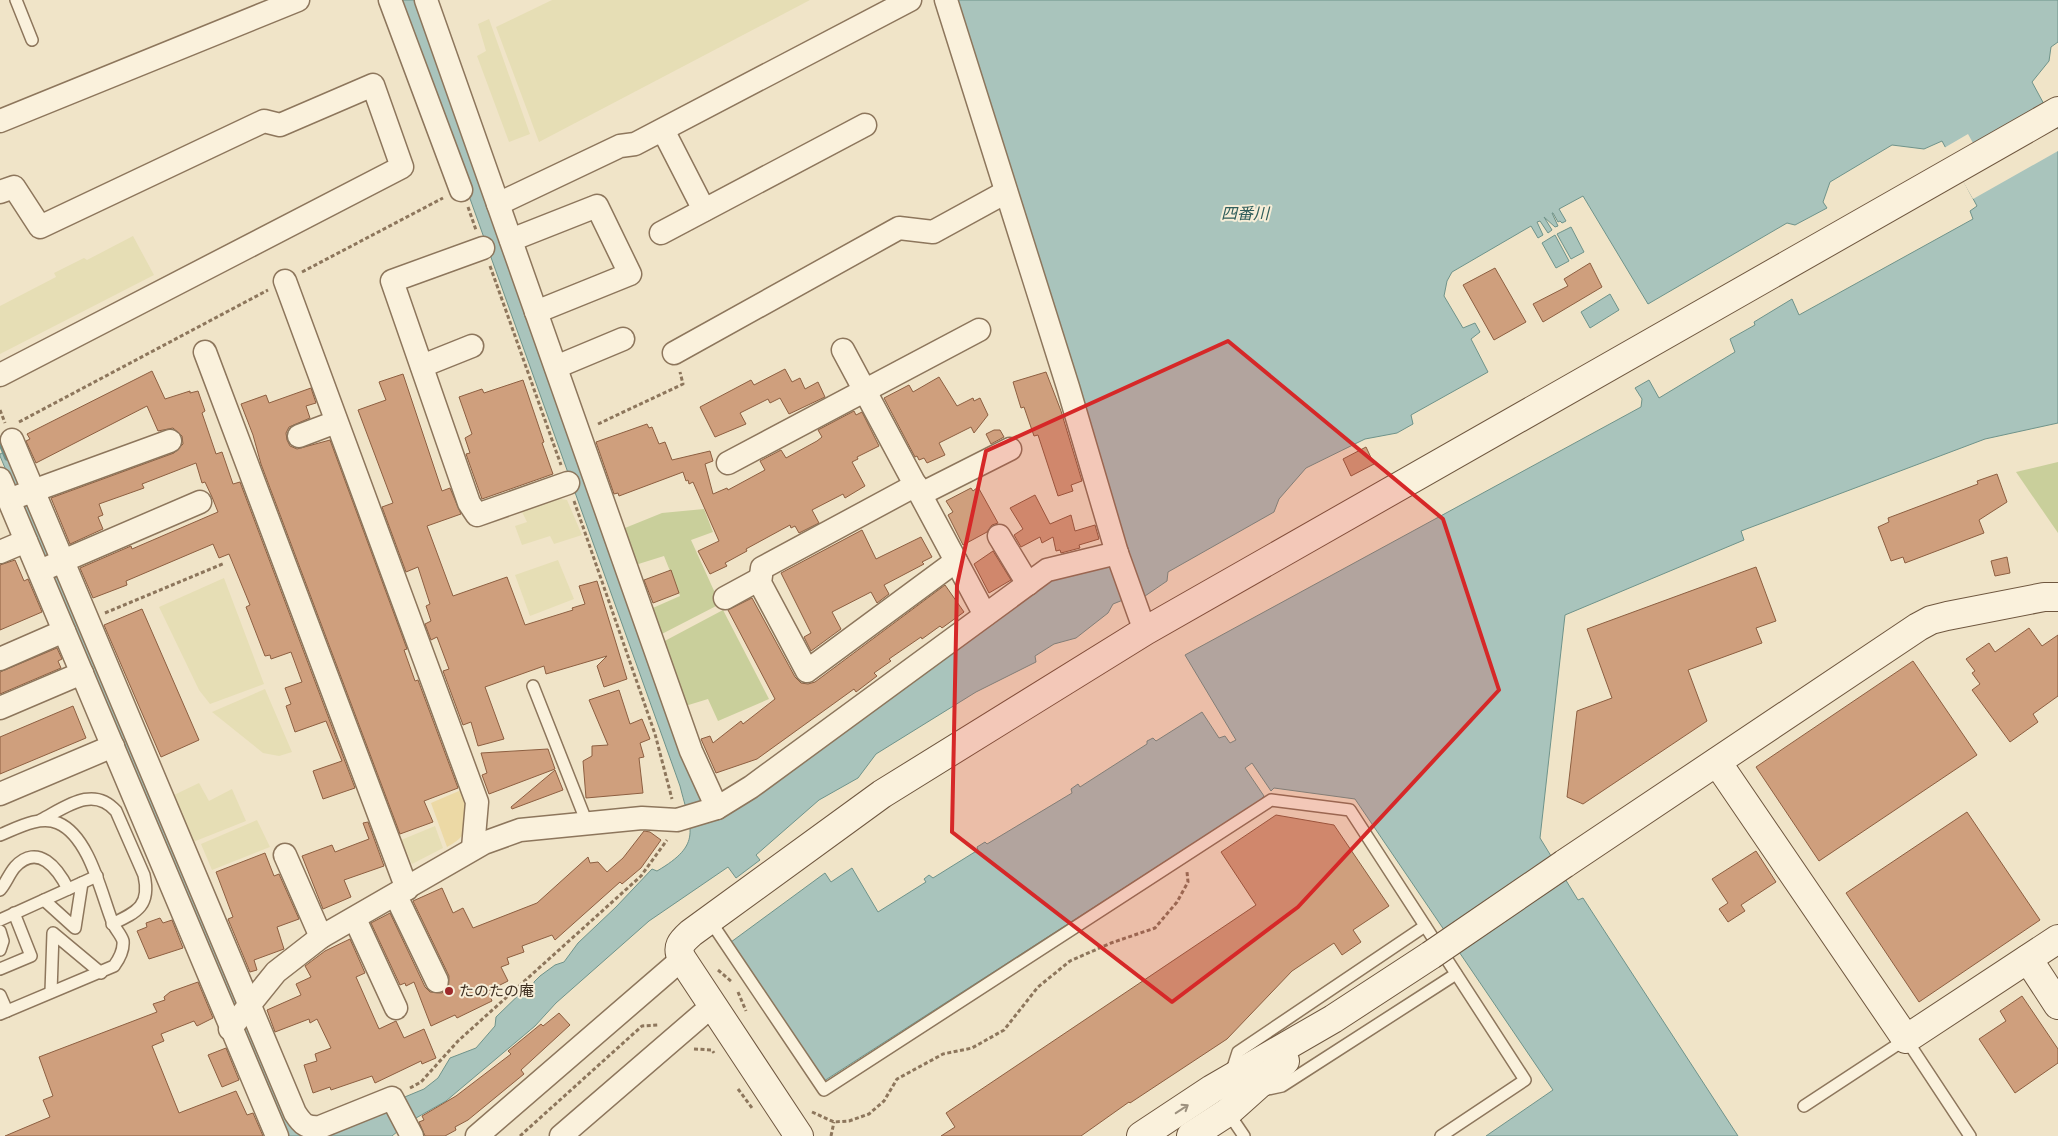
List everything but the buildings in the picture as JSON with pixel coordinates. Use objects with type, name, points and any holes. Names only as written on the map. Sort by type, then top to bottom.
[{"type":"street","points":[[0,121],[298,0]]},
{"type":"street","points":[[390,0],[461,190]]},
{"type":"street","points":[[426,0],[691,751],[715,809]]},
{"type":"street","points":[[498,204],[620,146],[635,144],[910,0]]},
{"type":"street","points":[[946,0],[1068,387],[1118,556],[1145,631]]},
{"type":"street","points":[[0,192],[14,187],[40,227],[264,121],[280,125],[374,84],[402,167],[0,375]]},
{"type":"street","points":[[799,1136],[682,960],[678,952],[680,942],[716,930],[882,794],[1145,631],[2053,114]]},
{"type":"street","points":[[661,233],[865,125]]},
{"type":"street","points":[[663,130],[704,210]]},
{"type":"street","points":[[674,353],[899,228],[933,232],[1006,192]]},
{"type":"street","points":[[511,240],[597,206],[630,274],[536,312]]},
{"type":"street","points":[[484,248],[392,281],[469,503],[477,514],[568,483]]},
{"type":"street","points":[[285,281],[477,802],[473,848]]},
{"type":"street","points":[[728,462],[979,330]]},
{"type":"street","points":[[556,366],[624,339]]},
{"type":"street","points":[[422,366],[472,346]]},
{"type":"street","points":[[844,350],[985,615]]},
{"type":"street","points":[[205,352],[401,892],[437,981]]},
{"type":"street","points":[[299,436],[336,422]]},
{"type":"street","points":[[10,434],[17,491],[26,541],[51,566],[64,631],[113,746],[240,1016],[295,1113],[302,1124],[309,1128],[320,1127],[393,1099],[410,1132]]},
{"type":"street","points":[[17,491],[170,440]]},
{"type":"street","points":[[956,561],[806,671],[760,583],[762,568],[918,489],[1010,449]]},
{"type":"street","points":[[17,491],[51,566],[88,620],[240,1016],[277,1136]]},
{"type":"street","points":[[51,566],[200,502]]},
{"type":"street","points":[[999,536],[1028,584]]},
{"type":"street","points":[[0,552],[26,541]]},
{"type":"street","points":[[240,1016],[276,972],[321,938],[473,848],[520,830],[642,818],[682,819],[715,809],[751,787],[1047,570],[1118,556]]},
{"type":"street","points":[[725,598],[760,579]]},
{"type":"street","points":[[1141,1136],[1226,1096],[1333,1019],[1931,620],[2044,597],[2058,597]]},
{"type":"street","points":[[0,659],[64,631]]},
{"type":"street","points":[[0,708],[82,673]]},
{"type":"street","points":[[0,794],[113,746]]},
{"type":"street","points":[[1717,762],[1906,1038],[2058,939]]},
{"type":"street","points":[[285,854],[321,938]]},
{"type":"street","points":[[355,919],[396,1008]]},
{"type":"street","points":[[2028,959],[2058,1005]]},
{"type":"street","points":[[477,1136],[682,960]]},
{"type":"street","points":[[561,1136],[687,1042],[713,1005]]},
{"type":"street","points":[[1191,1136],[1226,1096]]},
{"type":"lane","points":[[16,0],[32,40]]},
{"type":"lane","points":[[533,686],[587,823]]},
{"type":"lane","points":[[0,835],[37,822],[82,799],[97,798],[110,804],[116,812],[144,875],[146,886],[146,895],[138,911],[112,924]]},
{"type":"lane","points":[[716,930],[824,1090],[1271,800],[1350,810],[1525,1080],[1441,1136]]},
{"type":"lane","points":[[0,994],[3,1013],[114,966],[121,956],[123,942],[112,924],[97,876],[75,835],[57,822],[37,822]]},
{"type":"lane","points":[[0,890],[14,868],[29,858],[47,860],[54,865],[68,889]]},
{"type":"lane","points":[[0,920],[97,876]]},
{"type":"lane","points":[[44,900],[76,928],[82,883]]},
{"type":"lane","points":[[0,969],[31,956],[14,913]]},
{"type":"lane","points":[[1244,1136],[1226,1096],[1238,1052],[1425,926]]},
{"type":"lane","points":[[0,931],[4,941],[0,950]]},
{"type":"lane","points":[[51,992],[53,933],[100,972]]},
{"type":"lane","points":[[1226,1096],[1282,1086],[1456,974]]},
{"type":"lane","points":[[1804,1106],[1906,1038],[1970,1136]]},
{"type":"path","points":[[579,433],[683,384],[674,353]]},
{"type":"path","points":[[0,410],[10,434]]},
{"type":"path","points":[[88,620],[225,563]]},
{"type":"path","points":[[393,1099],[422,1082],[458,1041],[641,876],[682,819]]},
{"type":"path","points":[[716,930],[714,949],[710,960],[735,985],[748,1015]]},
{"type":"path","points":[[520,1136],[642,1026],[667,1024],[687,1042],[712,1050],[717,1058]]},
{"type":"path","points":[[733,1082],[757,1116]]},
{"type":"path","points":[[831,1136],[834,1122]]},
{"type":"highlighted area","points":[[1228,341],[1443,519],[1499,690],[1298,907],[1172,1002],[952,832],[957,585],[986,451]]},
{"type":"shaded area","points":[[552,0],[810,0],[539,142],[496,27]]},
{"type":"shaded area","points":[[489,19],[530,134],[509,142],[477,56],[486,51],[478,24]]},
{"type":"shaded area","points":[[133,236],[154,275],[0,354],[0,306],[56,277],[54,273],[84,258],[87,260]]},
{"type":"shaded area","points":[[549,497],[567,500],[582,535],[554,544],[550,536],[522,545],[515,526],[527,522],[522,512]]},
{"type":"shaded area","points":[[558,560],[574,599],[530,616],[515,575]]},
{"type":"shaded area","points":[[224,578],[264,684],[210,704],[199,690],[159,607]]},
{"type":"shaded area","points":[[265,689],[292,752],[279,756],[263,753],[212,712]]},
{"type":"shaded area","points":[[199,783],[209,801],[232,789],[246,821],[193,842],[174,795]]},
{"type":"shaded area","points":[[257,820],[270,847],[212,870],[201,844]]},
{"type":"shaded area","points":[[435,826],[443,848],[412,864],[401,840]]},
{"type":"green space","points":[[2058,462],[2058,533],[2016,472]]},
{"type":"green space","points":[[704,509],[713,532],[691,540],[720,604],[656,637],[646,611],[680,596],[664,556],[632,566],[620,530],[662,513]]},
{"type":"green space","points":[[723,610],[769,699],[718,721],[708,699],[682,707],[659,644]]},
{"type":"sand","points":[[466,788],[468,822],[466,829],[456,842],[447,847],[431,803]]},
{"type":"water","name":"四番川","points":[[399,0],[419,0],[715,816],[1053,572],[1127,558],[956,0],[2058,0],[2058,42],[2051,47],[2049,61],[2032,82],[2058,130],[2058,423],[1985,439],[1741,531],[1744,540],[1565,615],[1540,838],[1578,900],[1583,898],[1738,1136],[1486,1136],[1553,1090],[1355,799],[1274,788],[1271,791],[1252,763],[1245,768],[1264,796],[1259,801],[824,1081],[731,942],[825,873],[831,882],[852,868],[878,912],[926,882],[924,879],[929,875],[933,878],[978,850],[977,847],[985,842],[987,844],[1072,793],[1071,789],[1078,784],[1080,787],[1147,744],[1147,741],[1153,738],[1156,741],[1202,712],[1219,738],[1225,736],[1230,743],[1236,740],[1185,655],[1641,407],[1642,399],[1635,388],[1649,380],[1659,398],[1735,352],[1730,339],[1755,325],[1754,322],[1792,299],[1799,315],[1973,219],[1970,211],[1977,206],[1942,141],[1924,149],[1892,145],[1830,182],[1823,202],[1827,208],[1795,225],[1787,223],[1648,304],[1583,196],[1559,209],[1566,221],[1558,222],[1552,213],[1558,226],[1555,227],[1544,217],[1552,230],[1548,233],[1540,221],[1537,222],[1543,235],[1538,238],[1531,226],[1452,272],[1447,281],[1444,296],[1463,328],[1475,323],[1480,332],[1471,339],[1488,372],[1411,415],[1413,424],[1397,433],[1365,439],[1306,468],[1279,499],[1274,512],[1168,572],[1167,581],[1145,596],[1138,594],[1113,604],[1108,613],[1076,638],[1054,644],[1035,656],[1036,662],[976,692],[876,754],[858,778],[819,800],[756,855],[760,860],[736,878],[728,867],[649,921],[556,1003],[535,1026],[446,1101],[409,1122],[392,1136],[311,1136],[424,1089],[438,1078],[450,1058],[476,1048],[495,1026],[496,1017],[529,985],[534,986],[534,982],[540,976],[555,965],[564,962],[578,943],[652,869],[657,871],[682,853],[690,835],[688,814],[680,786]]},
{"type":"water","points":[[1571,227],[1584,252],[1571,259],[1557,234]]},
{"type":"water","points":[[1555,235],[1569,261],[1556,268],[1542,243]]},
{"type":"water","points":[[1610,294],[1619,310],[1590,328],[1581,312]]},
{"type":"water","points":[[11,449],[309,1136],[286,1136],[0,456],[0,454]]},
{"type":"pier","points":[[2043,104],[2058,130],[2058,151],[1973,199],[1944,148],[1968,134],[1973,143]]},
{"type":"waterway","points":[[0,441],[7,458]]},
{"type":"place","name":"たのたの庵","points":[[449,991]]}]
